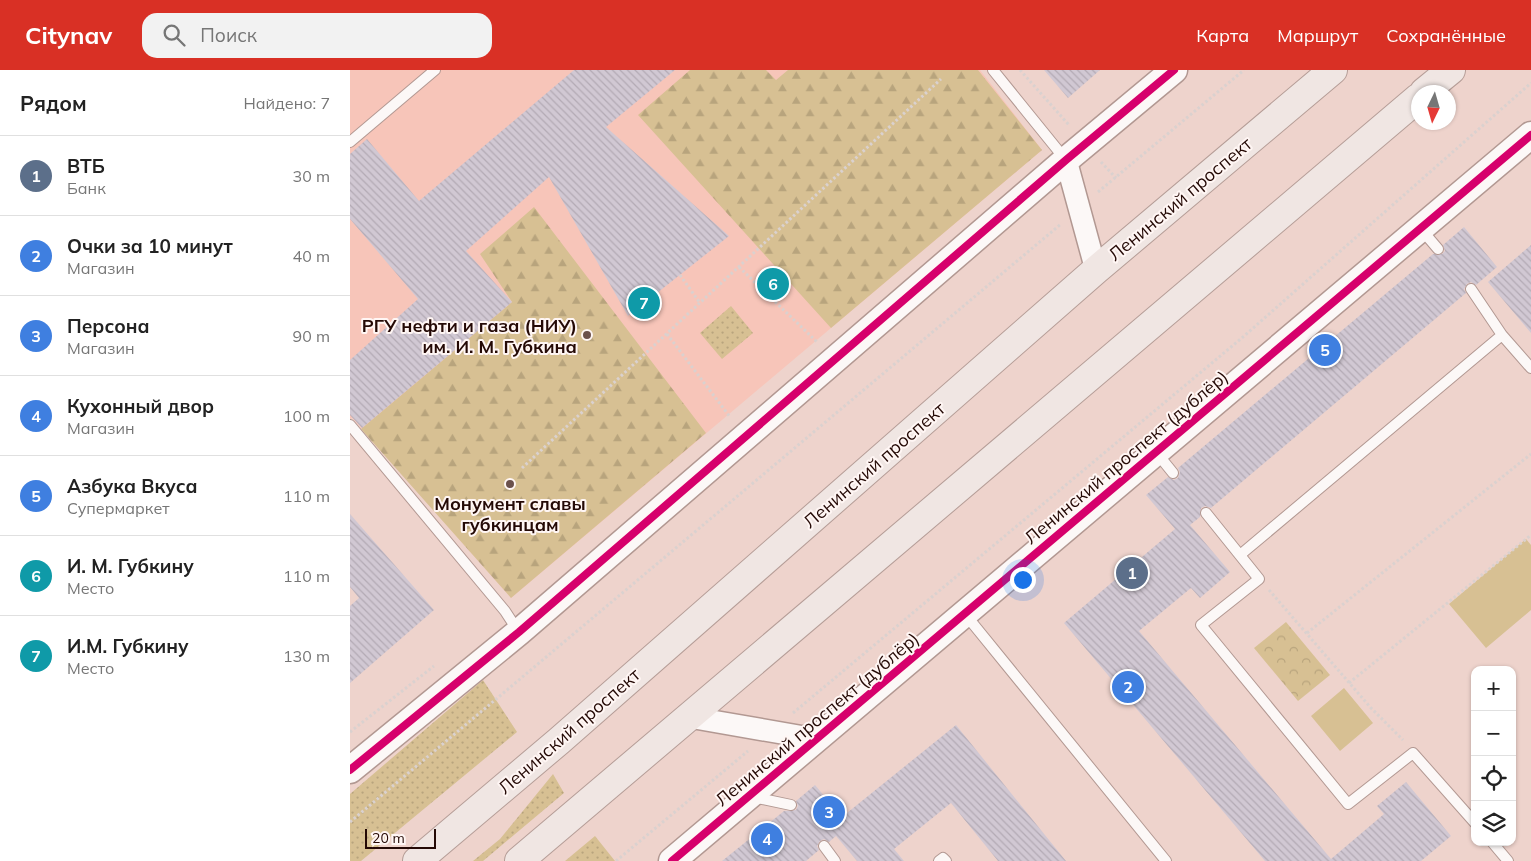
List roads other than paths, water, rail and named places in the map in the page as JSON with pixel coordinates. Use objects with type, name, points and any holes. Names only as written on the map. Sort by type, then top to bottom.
[{"type":"main road","name":"Ленинский проспект","points":[[416,861],[559,741],[1096,270],[1333,70]]},
{"type":"main road","points":[[1433,85],[1451,70]]},
{"type":"main road","points":[[519,861],[1411,104]]},
{"type":"street","points":[[350,770],[519,632],[1066,160],[1174,70]]},
{"type":"street","name":"Ленинский проспект (дублёр)","points":[[672,861],[1531,135]]},
{"type":"street","points":[[1066,160],[1096,270]]},
{"type":"street","points":[[689,716],[816,739]]},
{"type":"lane","points":[[350,142],[435,70]]},
{"type":"lane","points":[[993,70],[1066,160]]},
{"type":"lane","points":[[1421,228],[1438,249]]},
{"type":"lane","points":[[1470,289],[1502,335],[1531,368]]},
{"type":"lane","points":[[1240,555],[1502,335]]},
{"type":"lane","points":[[350,425],[505,611],[519,632]]},
{"type":"lane","points":[[1156,451],[1173,473]]},
{"type":"lane","points":[[1206,513],[1259,578],[1201,625],[1348,804],[1413,752],[1471,818]]},
{"type":"lane","points":[[966,614],[1166,861]]},
{"type":"lane","points":[[747,796],[791,805]]},
{"type":"lane","points":[[824,846],[835,861]]},
{"type":"lane","points":[[1495,846],[1508,861]]},
{"type":"lane","points":[[939,861],[943,858],[946,861]]},
{"type":"place","name":"И. М. Губкину","points":[[773,284]]},
{"type":"place","name":"И.М. Губкину","points":[[644,303]]},
{"type":"place","name":"РГУ нефти и газа (НИУ) им. И. М. Губкина","points":[[587,335]]},
{"type":"place","name":"Азбука Вкуса","points":[[1325,350]]},
{"type":"place","name":"Монумент славы губкинцам","points":[[510,484]]},
{"type":"place","name":"ВТБ","points":[[1132,573]]},
{"type":"place","name":"Очки за 10 минут","points":[[1128,687]]},
{"type":"place","name":"Персона","points":[[829,812]]},
{"type":"place","name":"Кухонный двор","points":[[767,839]]}]
